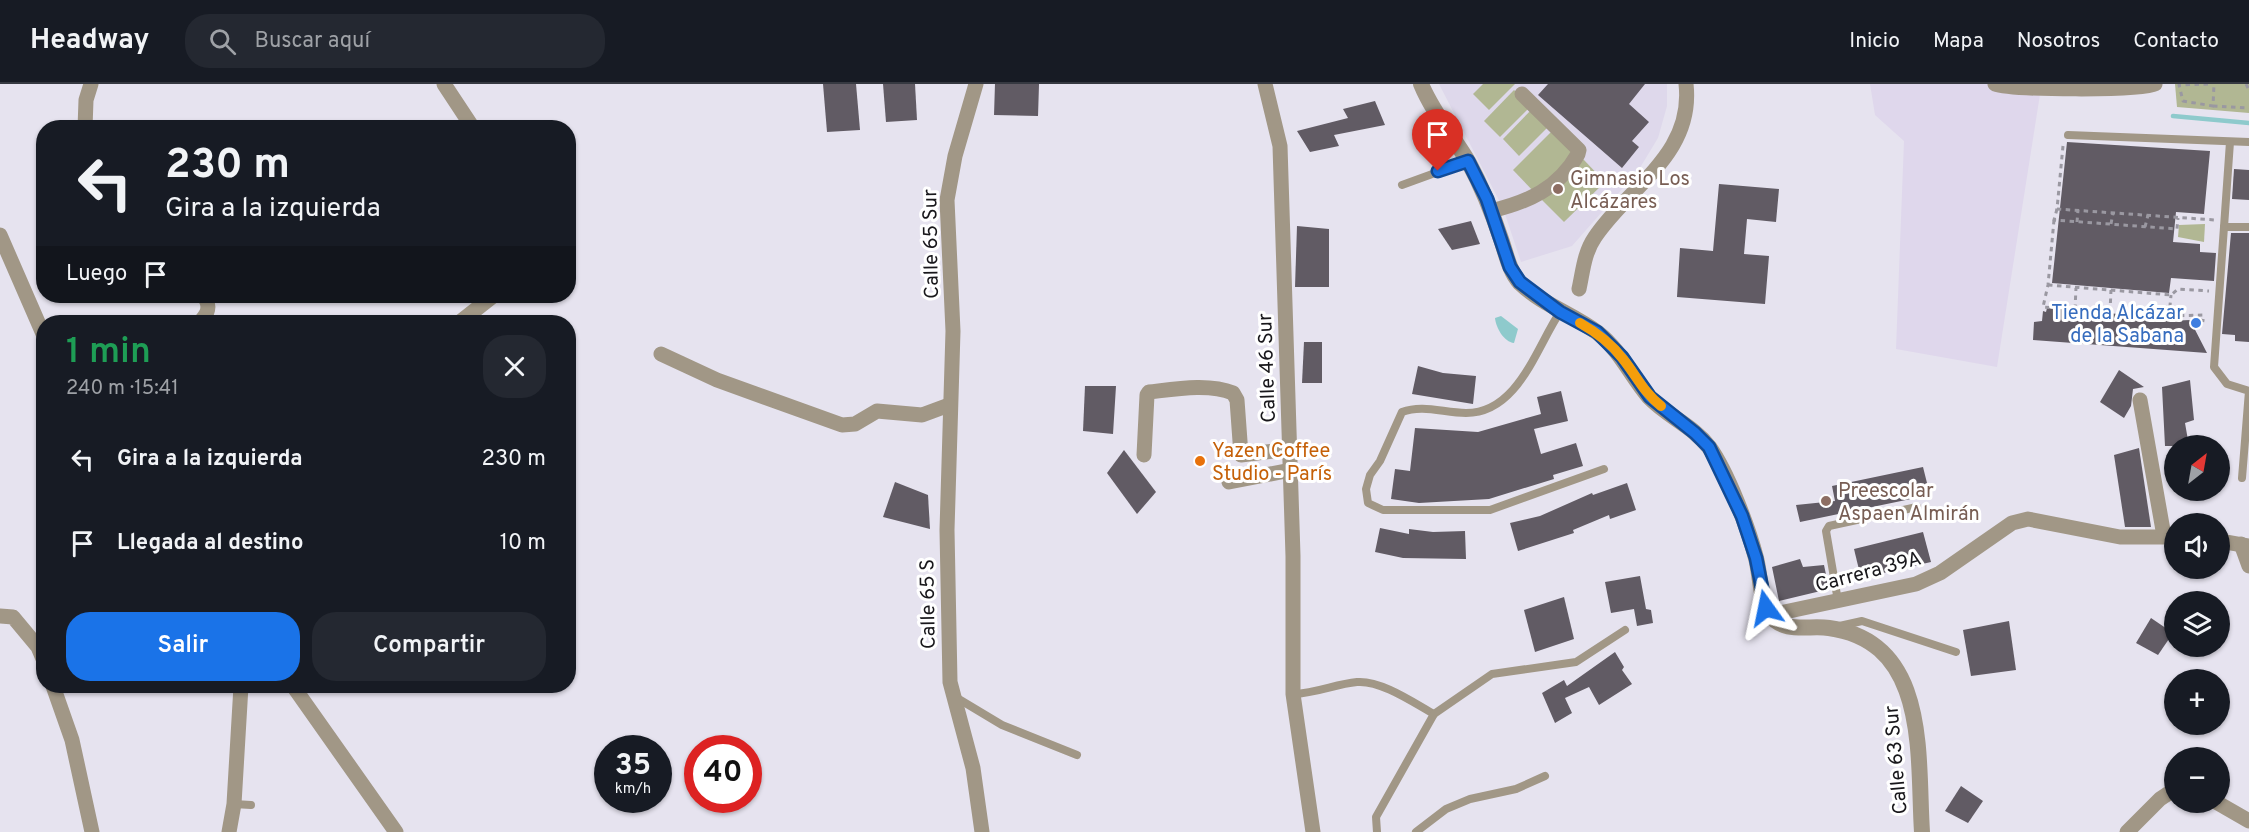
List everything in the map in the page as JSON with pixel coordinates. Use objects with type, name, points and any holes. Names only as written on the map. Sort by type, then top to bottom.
[{"type":"street","points":[[86,120],[86,100],[91,84]]},
{"type":"street","points":[[444,84],[468,120]]},
{"type":"street","name":"Calle 65 Sur","points":[[951,371],[953,332],[947,200],[955,156],[976,84]]},
{"type":"street","name":"Calle 46 Sur","points":[[1265,84],[1280,146],[1291,470],[1293,694],[1313,832]]},
{"type":"street","points":[[1421,84],[1430,104],[1468,161],[1491,211],[1514,275],[1534,294],[1560,312],[1597,332],[1622,357],[1650,397],[1709,447],[1742,516],[1756,558],[1767,607]]},
{"type":"street","points":[[1579,289],[1585,256],[1595,236],[1660,166],[1676,142],[1684,116],[1686,84]]},
{"type":"street","points":[[1995,84],[2004,88],[2155,84]]},
{"type":"street","points":[[1491,211],[1527,202],[1542,193],[1578,154],[1579,150],[1522,94]]},
{"type":"street","points":[[0,235],[36,318]]},
{"type":"street","points":[[469,315],[485,303]]},
{"type":"street","points":[[661,354],[717,380],[842,424],[855,423],[877,411],[922,415],[949,405]]},
{"type":"street","name":"Calle 65 S","points":[[951,371],[947,530],[952,695],[973,768],[982,832]]},
{"type":"street","points":[[1144,454],[1149,392],[1222,388],[1233,393],[1237,400],[1241,455],[1290,449]]},
{"type":"street","points":[[2140,400],[2165,513]]},
{"type":"street","points":[[1229,482],[1291,470]]},
{"type":"street","name":"Carrera 39A","points":[[1767,607],[1838,601],[1916,584],[1940,573],[2012,523],[2028,519],[2120,537],[2164,537]]},
{"type":"street","points":[[2230,543],[2245,545],[2249,566]]},
{"type":"street","name":"Calle 63 Sur","points":[[1767,607],[1782,625],[1830,628],[1853,635],[1878,650],[1897,670],[1906,686],[1915,715],[1922,832]]},
{"type":"street","points":[[0,616],[13,617],[36,644]]},
{"type":"street","points":[[55,693],[72,740],[92,832]]},
{"type":"street","points":[[229,832],[234,804],[241,693]]},
{"type":"street","points":[[298,693],[396,832]]},
{"type":"street","points":[[2127,832],[2164,796]]},
{"type":"street","points":[[2230,810],[2249,821]]},
{"type":"street","points":[[1927,832],[1933,832]]},
{"type":"lane","points":[[2066,137],[2249,142]]},
{"type":"lane","points":[[2230,142],[2214,367],[2227,384],[2249,391],[2242,478]]},
{"type":"lane","points":[[1402,185],[1468,161]]},
{"type":"lane","points":[[2224,227],[2249,227]]},
{"type":"lane","points":[[1560,312],[1527,371],[1515,388],[1499,403],[1483,412],[1465,413],[1414,407],[1402,412],[1380,461],[1370,475],[1365,489],[1368,503],[1383,510],[1490,510],[1604,470]]},
{"type":"lane","points":[[1838,601],[1826,531],[1828,526],[1917,507]]},
{"type":"lane","points":[[1830,628],[1862,621],[1956,652]]},
{"type":"lane","points":[[1377,832],[1376,817],[1434,714],[1492,674],[1576,662],[1625,630]]},
{"type":"lane","points":[[1293,694],[1316,693],[1359,682],[1393,691],[1434,714]]},
{"type":"lane","points":[[952,695],[1002,725],[1077,754]]},
{"type":"lane","points":[[1416,832],[1446,809],[1470,799],[1516,789],[1545,776]]},
{"type":"lane","points":[[234,804],[251,806]]},
{"type":"path","points":[[2208,84],[2179,86],[2183,101],[2212,106],[2249,108]]},
{"type":"path","points":[[2212,106],[2214,84]]},
{"type":"path","points":[[2246,84],[2249,90]]},
{"type":"path","points":[[2066,137],[2054,220],[2048,285],[2043,307],[2169,316],[2208,315]]},
{"type":"path","points":[[2057,209],[2216,220],[2217,209]]},
{"type":"path","points":[[2077,222],[2078,210]]},
{"type":"path","points":[[2110,224],[2113,213]]},
{"type":"path","points":[[2145,227],[2148,215]]},
{"type":"path","points":[[2054,220],[2177,229],[2178,217]]},
{"type":"path","points":[[2048,285],[2171,295]]},
{"type":"path","points":[[2075,309],[2076,288]]},
{"type":"path","points":[[2169,316],[2171,295],[2178,289],[2210,291]]},
{"type":"path","points":[[2110,312],[2111,290]]},
{"type":"path","points":[[2200,320],[2206,321]]},
{"type":"shaded area","name":"Gimnasio Los Alcázares","points":[[1439,84],[1667,84],[1667,106],[1658,138],[1638,171],[1572,246],[1521,262],[1503,208]]},
{"type":"shaded area","points":[[1483,84],[1515,84],[1489,110],[1473,94]]},
{"type":"shaded area","points":[[1870,84],[2081,84],[2041,88],[1997,367],[1896,349],[1904,141],[1875,115]]},
{"type":"shaded area","points":[[2175,84],[2249,84],[2249,113],[2177,107]]},
{"type":"shaded area","points":[[1514,90],[1531,106],[1500,137],[1484,121]]},
{"type":"shaded area","points":[[1533,108],[1550,125],[1519,156],[1503,139]]},
{"type":"shaded area","points":[[1554,129],[1576,152],[1535,193],[1513,170]]},
{"type":"shaded area","points":[[1583,159],[1605,182],[1564,222],[1542,200]]},
{"type":"shaded area","points":[[2205,224],[2204,242],[2178,237],[2179,225]]},
{"type":"shaded area","points":[[1501,316],[1518,329],[1514,343],[1504,337],[1497,326],[1495,318]]},
{"type":"building","points":[[823,84],[856,84],[860,130],[827,132]]},
{"type":"building","points":[[883,84],[915,84],[917,120],[886,122]]},
{"type":"building","points":[[995,84],[1039,84],[1038,116],[994,115]]},
{"type":"building","points":[[1548,84],[1645,84],[1629,104],[1649,122],[1632,141],[1639,147],[1622,168],[1538,95]]},
{"type":"building","points":[[1375,101],[1385,125],[1334,135],[1339,146],[1310,152],[1297,131],[1348,118],[1343,109]]},
{"type":"building","points":[[2067,142],[2210,151],[2204,214],[2176,212],[2173,242],[2200,244],[2200,252],[2216,253],[2214,281],[2171,278],[2169,293],[2052,283]]},
{"type":"building","points":[[2234,169],[2249,170],[2249,200],[2232,199]]},
{"type":"building","points":[[1719,184],[1779,189],[1776,222],[1747,219],[1744,254],[1769,256],[1765,304],[1677,297],[1680,248],[1713,251]]},
{"type":"building","points":[[1471,221],[1480,244],[1452,250],[1438,229]]},
{"type":"building","points":[[1297,226],[1329,229],[1329,287],[1295,287]]},
{"type":"building","points":[[2231,233],[2249,233],[2249,342],[2235,341],[2235,335],[2222,334]]},
{"type":"building","points":[[2047,308],[2167,318],[2167,321],[2190,320],[2207,353],[2033,340],[2034,322],[2042,321],[2043,311],[2046,312]]},
{"type":"building","points":[[1304,342],[1322,342],[1322,383],[1302,383]]},
{"type":"building","points":[[1418,366],[1443,373],[1476,376],[1473,404],[1412,394]]},
{"type":"building","points":[[2119,370],[2144,387],[2133,389],[2131,406],[2124,418],[2100,402]]},
{"type":"building","points":[[2190,380],[2194,420],[2185,423],[2187,435],[2164,435],[2162,387]]},
{"type":"building","points":[[1085,386],[1116,386],[1113,434],[1083,431]]},
{"type":"building","points":[[1561,391],[1568,421],[1534,429],[1541,454],[1576,443],[1583,466],[1553,475],[1554,479],[1489,499],[1419,503],[1391,499],[1395,469],[1410,471],[1415,428],[1478,432],[1541,414],[1537,397]]},
{"type":"building","points":[[2139,448],[2151,527],[2125,527],[2114,455]]},
{"type":"building","points":[[1124,450],[1156,492],[1137,514],[1107,473]]},
{"type":"building","points":[[1923,467],[1930,495],[1800,522],[1796,505],[1835,501],[1832,486]]},
{"type":"building","points":[[895,482],[928,495],[930,529],[883,517]]},
{"type":"building","points":[[1627,483],[1636,510],[1610,519],[1609,515],[1573,530],[1574,533],[1518,551],[1510,523],[1540,516],[1592,493],[1593,495]]},
{"type":"building","points":[[1380,528],[1409,534],[1409,529],[1433,532],[1465,531],[1466,559],[1403,558],[1375,552]]},
{"type":"building","points":[[1923,532],[1931,562],[1861,578],[1854,549]]},
{"type":"building","points":[[1800,559],[1803,567],[1824,565],[1829,589],[1779,601],[1772,567]]},
{"type":"building","points":[[1640,576],[1646,609],[1651,610],[1653,623],[1637,626],[1634,609],[1611,613],[1605,582]]},
{"type":"building","points":[[1564,597],[1574,639],[1535,652],[1524,610]]},
{"type":"building","points":[[2151,618],[2164,627],[2164,646],[2158,655],[2136,643]]},
{"type":"building","points":[[2009,621],[2016,670],[1971,676],[1963,630]]},
{"type":"building","points":[[1615,652],[1624,667],[1622,670],[1632,684],[1599,705],[1589,687],[1565,698],[1572,713],[1555,723],[1542,693],[1564,680],[1567,686]]},
{"type":"building","points":[[1961,786],[1983,801],[1968,823],[1945,811]]},
{"type":"waterway","points":[[2173,116],[2249,123]]},
{"type":"slow traffic","points":[[1580,323],[1597,332],[1622,357],[1650,397],[1661,406]]},
{"type":"place","name":"Gimnasio Los Alcázares","points":[[1558,189]]},
{"type":"place","name":"Tienda Alcázar de la Sabana","points":[[2196,323]]},
{"type":"place","name":"Yazen Coffee Studio - París","points":[[1200,461]]},
{"type":"place","name":"Preescolar Aspaen Almirán","points":[[1826,501]]},
{"type":"route","points":[[1438,171],[1468,161],[1487,199],[1514,275],[1534,294],[1560,312],[1597,332],[1622,357],[1650,397],[1709,447],[1742,516],[1756,558],[1766,608]]}]
